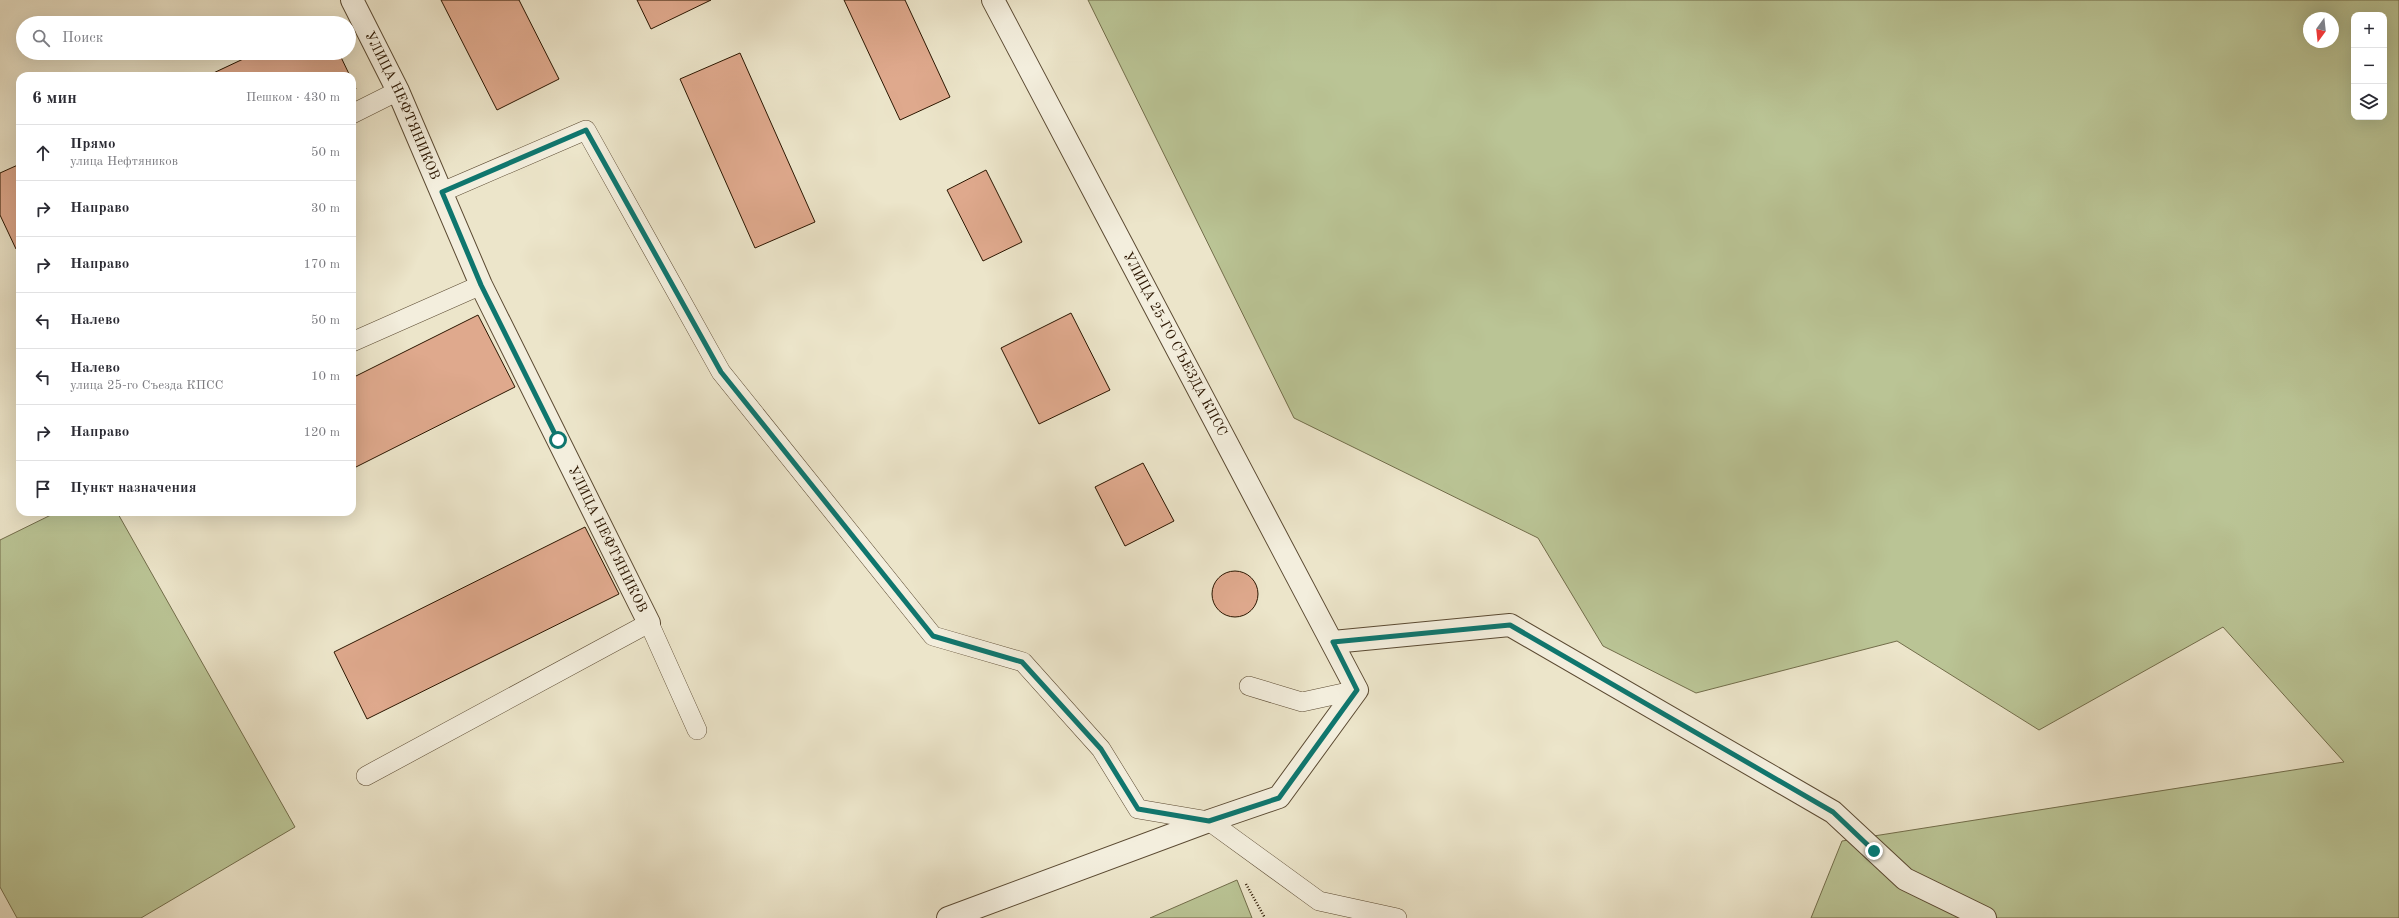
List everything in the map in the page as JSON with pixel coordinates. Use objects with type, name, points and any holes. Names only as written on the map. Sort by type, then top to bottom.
[{"type":"street","name":"УЛИЦА НЕФТЯНИКОВ","points":[[352,0],[398,91],[481,285],[649,623]]},
{"type":"street","name":"УЛИЦА 25-ГО СЪЕЗДА КПСС","points":[[993,0],[1357,690]]},
{"type":"street","points":[[1333,642],[1510,625],[1833,812],[1905,879],[1985,918]]},
{"type":"street","points":[[948,918],[1209,821],[1279,798],[1357,690]]},
{"type":"lane","points":[[356,112],[398,91]]},
{"type":"lane","points":[[442,192],[586,130],[721,372],[933,636],[1022,662],[1101,749],[1138,809],[1209,821],[1319,901],[1397,918]]},
{"type":"lane","points":[[356,340],[481,285]]},
{"type":"lane","points":[[366,776],[649,623],[697,730]]},
{"type":"lane","points":[[1249,686],[1302,702],[1357,690]]},
{"type":"green space","points":[[1088,0],[2399,0],[2399,918],[1811,918],[1842,841],[2344,762],[2223,627],[2039,730],[1897,641],[1696,693],[1603,646],[1538,538],[1294,418]]},
{"type":"green space","points":[[49,516],[119,516],[295,827],[141,918],[17,918],[0,887],[0,540]]},
{"type":"green space","points":[[1237,880],[1252,918],[1150,918]]},
{"type":"building","points":[[441,0],[519,0],[559,79],[497,110]]},
{"type":"building","points":[[637,0],[711,0],[651,29]]},
{"type":"building","points":[[844,0],[905,0],[950,97],[900,120]]},
{"type":"building","points":[[740,53],[815,222],[755,248],[680,79]]},
{"type":"building","points":[[241,60],[342,60],[348,72],[216,72]]},
{"type":"building","points":[[16,166],[16,249],[0,215],[0,173]]},
{"type":"building","points":[[986,170],[1022,242],[983,261],[947,190]]},
{"type":"building","points":[[1071,313],[1110,390],[1039,424],[1001,348]]},
{"type":"building","points":[[478,315],[515,387],[356,467],[356,376]]},
{"type":"building","points":[[1143,463],[1174,521],[1125,546],[1095,487]]},
{"type":"building","points":[[585,527],[619,594],[367,719],[334,652]]},
{"type":"building","points":[[1240,571],[1252,577],[1257,585],[1257,603],[1252,611],[1244,616],[1230,617],[1218,611],[1213,603],[1212,589],[1218,577],[1226,572]]},
{"type":"route","points":[[558,440],[481,285],[442,192],[586,130],[721,372],[933,636],[1022,662],[1101,749],[1138,809],[1209,821],[1279,798],[1357,690],[1333,642],[1510,625],[1833,812],[1874,851]]}]
